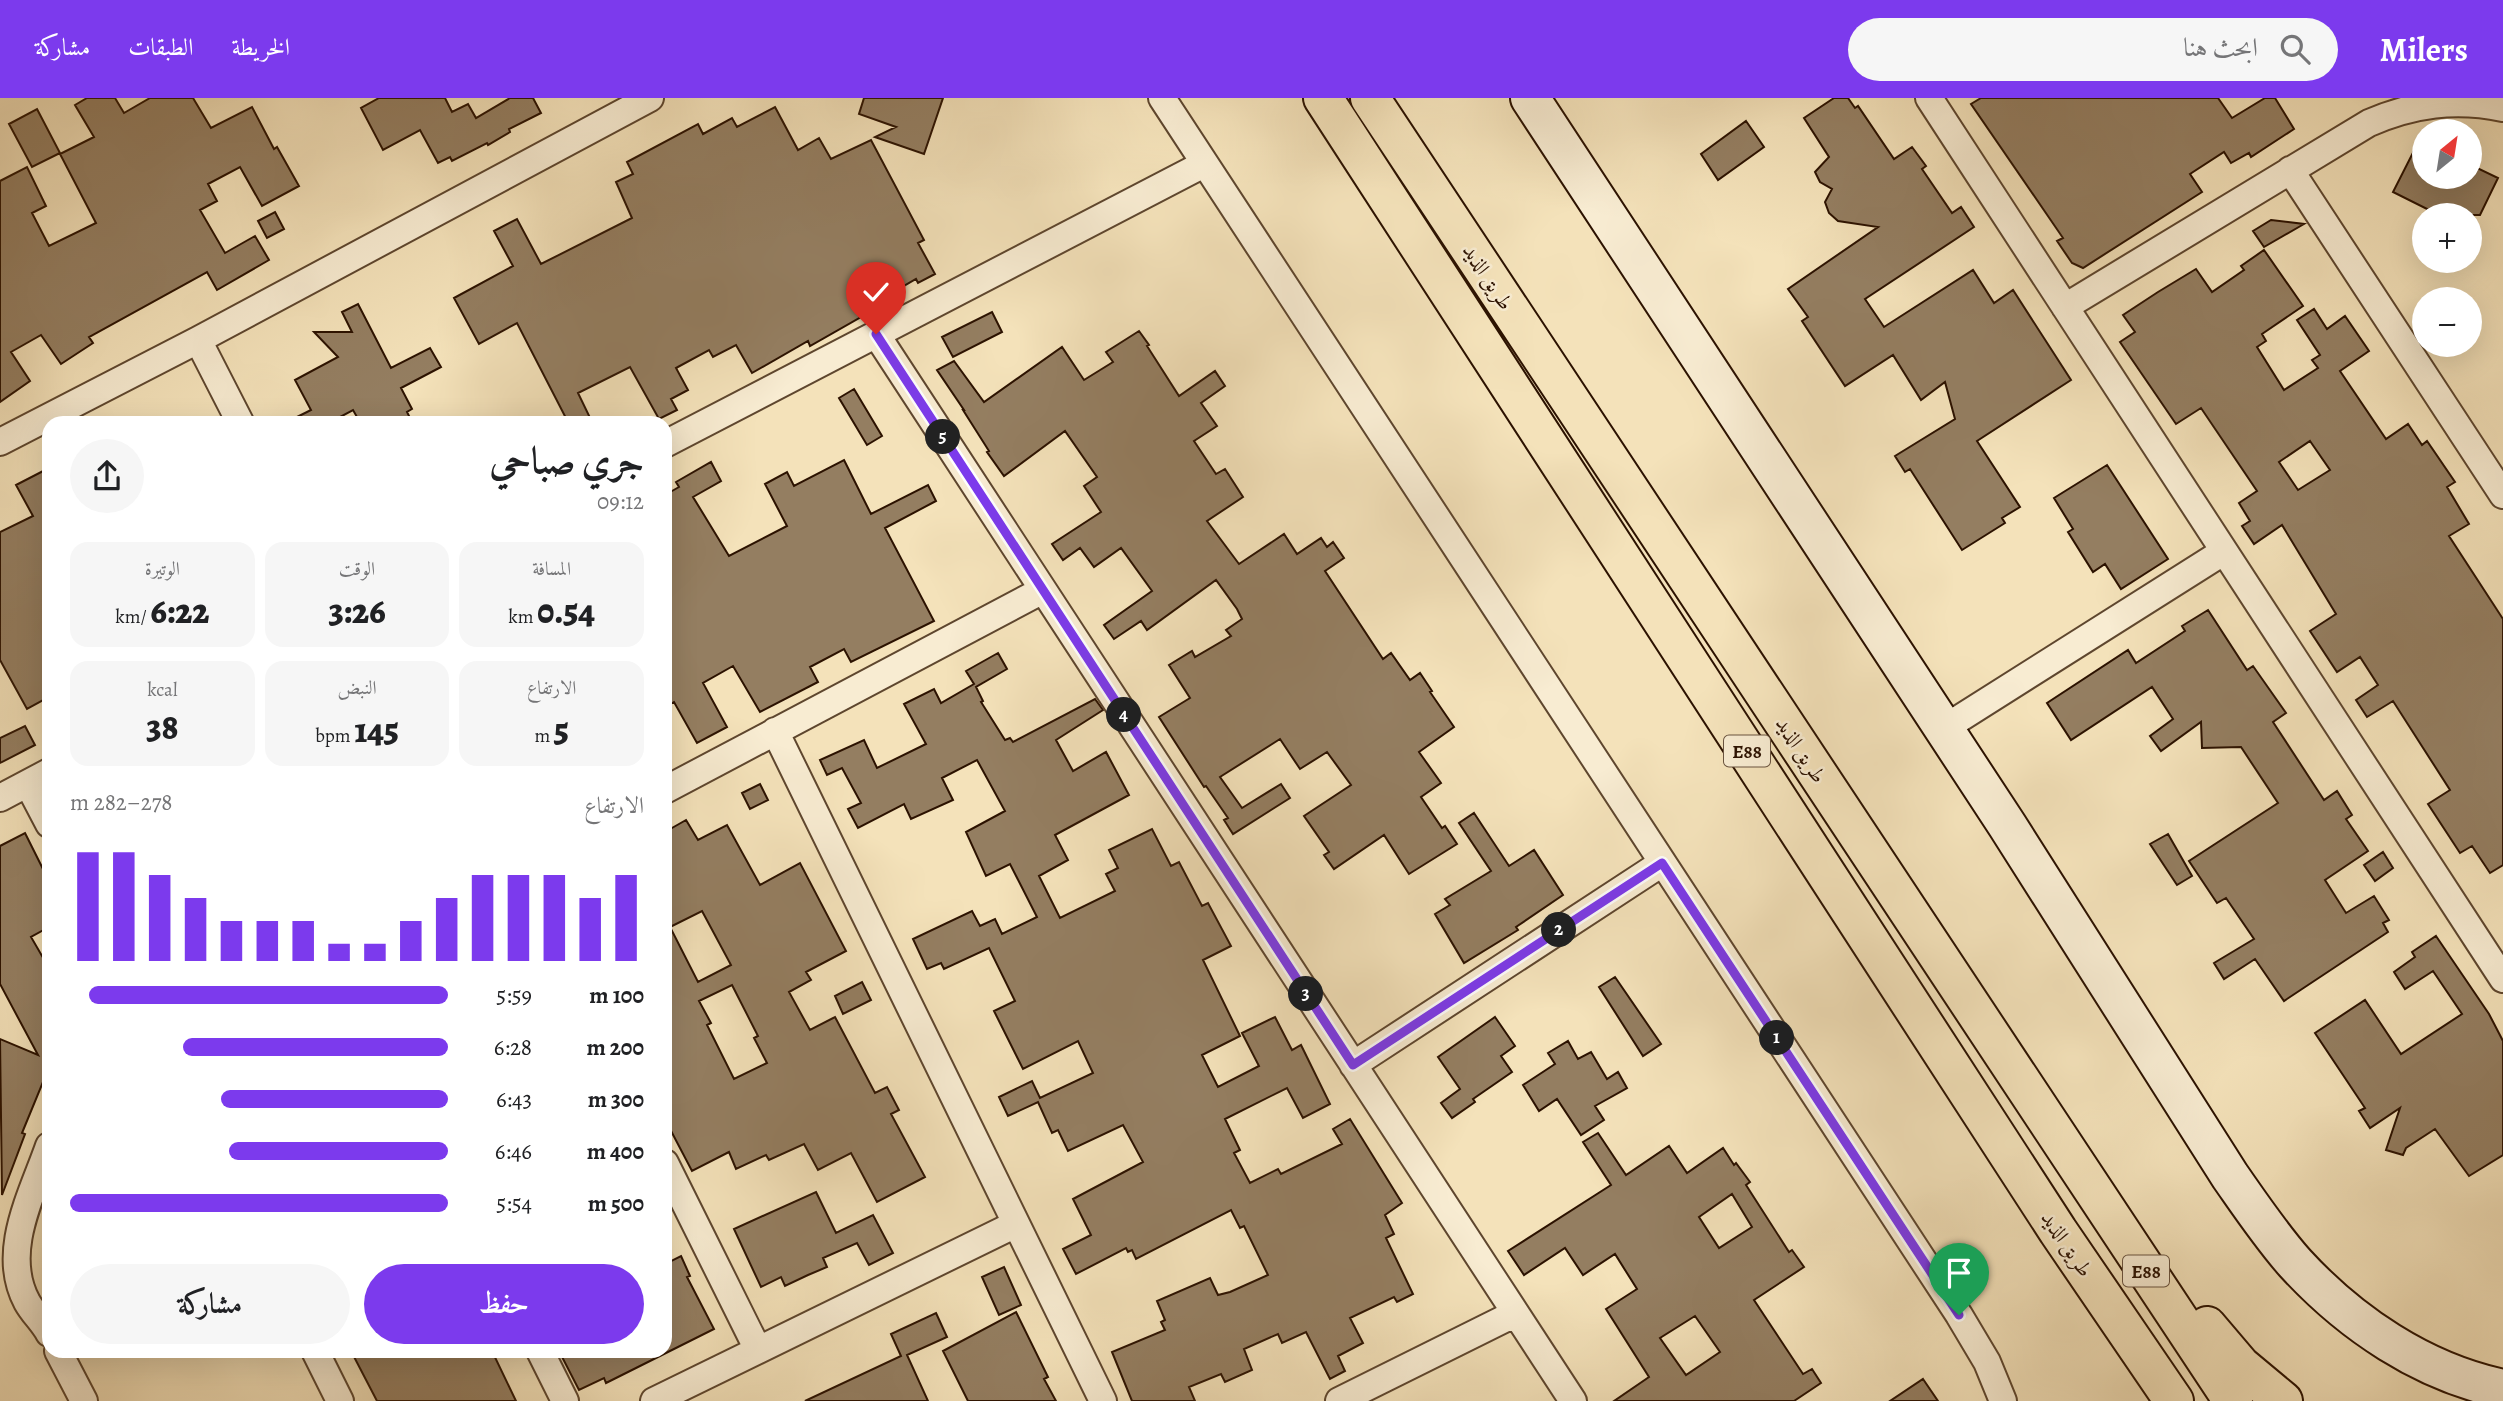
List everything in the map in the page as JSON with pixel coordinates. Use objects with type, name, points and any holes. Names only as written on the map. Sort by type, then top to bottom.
[{"type":"highway","name":"طريق الذيد","points":[[1323,98],[2058,1230],[2174,1401]]},
{"type":"highway","name":"طريق الذيد","points":[[1370,98],[2233,1401]]},
{"type":"highway","points":[[2060,1141],[2124,1209],[2206,1324],[2232,1355],[2283,1401]]},
{"type":"highway","points":[[2058,1230],[2143,1401]]},
{"type":"street","points":[[50,416],[650,98]]},
{"type":"street","points":[[1162,98],[1464,555],[1662,863],[1959,1315],[1987,1362],[2003,1401]]},
{"type":"street","points":[[1530,98],[2261,1221],[2293,1261],[2329,1298],[2371,1330],[2424,1362],[2503,1389]]},
{"type":"street","points":[[1929,98],[2503,979]]},
{"type":"street","points":[[2065,307],[2369,123],[2398,110],[2427,104],[2459,102],[2503,108]]},
{"type":"street","points":[[672,440],[1204,164]]},
{"type":"street","points":[[2290,170],[2503,495]]},
{"type":"street","points":[[876,334],[1573,1401]]},
{"type":"street","points":[[198,340],[237,416]]},
{"type":"street","points":[[0,442],[42,420]]},
{"type":"street","points":[[1943,729],[2223,552]]},
{"type":"street","points":[[672,786],[1043,590]]},
{"type":"street","points":[[775,732],[1103,1401]]},
{"type":"street","points":[[0,798],[38,778]]},
{"type":"street","points":[[1353,1065],[1662,863]]},
{"type":"street","points":[[672,1177],[758,1350]]},
{"type":"street","points":[[42,1190],[19,1234],[16,1262],[27,1302],[42,1324]]},
{"type":"street","points":[[654,1401],[1016,1224]]},
{"type":"street","points":[[1339,1401],[1514,1314]]},
{"type":"street","points":[[62,1358],[84,1401]]},
{"type":"street","points":[[318,1358],[340,1401]]},
{"type":"street","points":[[544,1358],[565,1401]]},
{"type":"building","points":[[87,98],[115,98],[124,113],[150,98],[193,98],[211,128],[252,107],[274,149],[277,147],[299,186],[262,206],[240,167],[208,184],[217,201],[200,210],[225,253],[255,236],[269,260],[217,290],[207,272],[89,337],[93,343],[61,364],[41,335],[11,352],[30,381],[0,402],[0,181],[27,167],[46,206],[32,213],[49,246],[96,223],[60,154],[94,137],[75,105]]},
{"type":"building","points":[[379,98],[445,98],[452,112],[468,104],[476,118],[510,98],[533,98],[541,113],[509,129],[510,132],[488,145],[487,143],[452,161],[450,157],[438,163],[420,130],[383,150],[361,108]]},
{"type":"building","points":[[864,98],[943,98],[924,154],[875,137],[896,127],[859,114]]},
{"type":"building","points":[[1834,98],[1848,98],[1855,108],[1858,106],[1894,159],[1912,147],[1926,166],[1922,169],[1952,213],[1961,207],[1974,227],[1865,299],[1884,327],[1973,270],[1994,303],[2013,290],[2071,380],[1977,441],[2020,507],[2002,518],[2005,523],[1962,550],[1910,469],[1905,472],[1895,456],[1955,419],[1945,382],[1921,400],[1893,355],[1845,386],[1802,321],[1808,317],[1788,289],[1878,227],[1838,221],[1829,213],[1825,202],[1832,189],[1820,182],[1815,172],[1829,157],[1804,118]]},
{"type":"building","points":[[1981,98],[2218,98],[2232,118],[2265,98],[2275,98],[2294,129],[2251,157],[2249,153],[2231,163],[2224,152],[2190,174],[2202,192],[2083,268],[2072,263],[2057,241],[2063,238],[1971,104]]},
{"type":"building","points":[[775,107],[798,150],[819,138],[831,159],[871,140],[924,240],[918,243],[935,274],[918,283],[916,279],[880,300],[882,305],[810,346],[808,341],[752,373],[736,345],[713,357],[709,350],[676,368],[688,390],[671,399],[677,410],[665,416],[657,416],[630,367],[578,393],[589,416],[565,416],[517,323],[479,344],[454,298],[513,266],[494,231],[517,219],[541,264],[632,218],[616,182],[633,174],[627,162],[698,124],[703,134],[732,118],[737,127]]},
{"type":"building","points":[[37,109],[60,153],[32,167],[9,124]]},
{"type":"building","points":[[1746,121],[1764,147],[1718,180],[1701,154]]},
{"type":"building","points":[[2412,155],[2412,189],[2482,189],[2482,170],[2498,178],[2482,211],[2482,203],[2415,203],[2393,192]]},
{"type":"building","points":[[275,212],[284,229],[267,238],[258,221]]},
{"type":"building","points":[[2271,220],[2304,224],[2264,247],[2253,231]]},
{"type":"building","points":[[2264,250],[2303,306],[2262,334],[2266,341],[2257,347],[2284,390],[2318,368],[2312,360],[2320,355],[2297,320],[2314,309],[2327,329],[2345,316],[2369,351],[2340,371],[2386,439],[2408,424],[2422,445],[2427,441],[2455,482],[2447,487],[2469,524],[2449,536],[2503,619],[2503,865],[2490,873],[2472,846],[2460,853],[2428,804],[2450,790],[2393,701],[2367,717],[2356,700],[2378,685],[2360,657],[2337,672],[2310,631],[2336,614],[2282,525],[2254,544],[2242,526],[2250,521],[2239,503],[2257,491],[2201,408],[2176,424],[2120,342],[2135,332],[2123,315],[2158,292],[2196,269],[2212,292],[2244,270],[2241,266]],"holes":[[[2310,441],[2330,470],[2298,490],[2279,462]]]},
{"type":"building","points":[[358,304],[391,368],[430,348],[441,367],[401,388],[412,409],[407,412],[409,416],[356,416],[353,410],[342,416],[299,416],[311,410],[295,380],[338,357],[314,332],[352,332],[342,312]]},
{"type":"building","points":[[992,312],[1002,332],[953,357],[942,337]]},
{"type":"building","points":[[1139,331],[1179,396],[1215,371],[1225,386],[1201,403],[1217,426],[1194,441],[1216,474],[1225,469],[1243,497],[1207,521],[1239,564],[1284,534],[1297,554],[1321,538],[1327,547],[1333,542],[1344,558],[1325,571],[1383,659],[1391,653],[1410,680],[1420,673],[1454,727],[1419,752],[1441,783],[1421,797],[1442,828],[1445,826],[1457,844],[1409,874],[1384,835],[1334,869],[1324,855],[1329,852],[1304,816],[1351,785],[1327,752],[1300,769],[1280,739],[1220,777],[1242,808],[1281,784],[1290,798],[1233,834],[1224,820],[1228,818],[1206,786],[1204,787],[1159,717],[1190,698],[1169,665],[1192,651],[1195,657],[1231,636],[1226,630],[1242,619],[1237,609],[1216,580],[1147,630],[1141,621],[1114,639],[1104,625],[1152,591],[1121,548],[1094,567],[1080,548],[1063,560],[1052,544],[1101,512],[1084,486],[1097,477],[1065,431],[1004,476],[937,370],[954,361],[984,402],[1062,347],[1084,380],[1113,362],[1106,352]]},
{"type":"building","points":[[854,389],[882,436],[867,445],[839,398]]},
{"type":"building","points":[[844,460],[871,514],[928,485],[936,501],[885,528],[934,621],[851,662],[844,649],[810,667],[818,682],[760,712],[733,666],[703,683],[727,727],[697,743],[674,702],[672,703],[672,491],[679,487],[676,482],[711,462],[721,481],[693,497],[729,556],[787,526],[765,484],[787,472],[794,486]]},
{"type":"building","points":[[2107,465],[2168,559],[2121,589],[2105,564],[2093,572],[2068,532],[2073,529],[2054,498]]},
{"type":"building","points":[[42,472],[42,701],[27,709],[0,660],[0,532],[33,516],[16,485]]},
{"type":"building","points":[[2208,610],[2247,670],[2253,666],[2286,713],[2273,722],[2324,800],[2337,791],[2352,815],[2346,819],[2368,851],[2325,880],[2346,913],[2374,896],[2389,920],[2383,923],[2388,932],[2284,1001],[2255,959],[2224,979],[2214,963],[2254,939],[2226,898],[2217,903],[2189,861],[2278,803],[2241,747],[2202,748],[2201,722],[2161,751],[2150,736],[2173,719],[2152,687],[2071,740],[2047,703],[2128,650],[2136,663],[2185,631],[2182,626]]},
{"type":"building","points":[[998,653],[1007,669],[976,687],[983,701],[981,702],[1005,740],[1010,738],[1013,742],[1095,699],[1103,710],[1056,740],[1073,771],[1106,752],[1129,795],[1055,835],[1068,860],[1039,876],[1060,918],[1115,891],[1106,874],[1118,868],[1109,850],[1152,829],[1171,866],[1179,862],[1202,906],[1208,903],[1231,946],[1203,960],[1240,1036],[1202,1055],[1218,1087],[1259,1066],[1242,1033],[1275,1017],[1292,1050],[1301,1045],[1330,1104],[1303,1118],[1287,1088],[1225,1119],[1240,1150],[1234,1153],[1250,1183],[1278,1169],[1281,1174],[1342,1144],[1333,1129],[1350,1119],[1402,1203],[1385,1215],[1394,1234],[1386,1238],[1413,1294],[1397,1302],[1394,1297],[1350,1318],[1363,1343],[1338,1356],[1345,1371],[1330,1379],[1306,1332],[1282,1343],[1278,1334],[1244,1349],[1252,1370],[1225,1382],[1221,1374],[1189,1387],[1195,1401],[1132,1401],[1112,1352],[1165,1330],[1161,1322],[1165,1320],[1157,1301],[1210,1278],[1218,1295],[1268,1275],[1244,1226],[1240,1228],[1231,1210],[1136,1259],[1132,1250],[1128,1252],[1126,1248],[1076,1274],[1063,1249],[1091,1235],[1073,1199],[1143,1162],[1123,1125],[1068,1151],[1058,1130],[1052,1133],[1038,1102],[1008,1116],[999,1097],[1032,1081],[1040,1098],[1093,1073],[1078,1041],[1023,1069],[994,1011],[1015,1001],[989,948],[944,969],[941,963],[927,969],[913,939],[972,911],[980,926],[995,919],[1002,934],[1037,917],[1010,864],[986,876],[966,832],[1005,811],[977,760],[942,778],[953,800],[911,819],[904,804],[858,828],[848,809],[861,803],[842,768],[827,775],[820,760],[864,740],[877,768],[926,744],[904,704],[934,689],[941,703],[974,684],[966,671]]},
{"type":"building","points":[[25,726],[35,745],[0,763],[0,738]]},
{"type":"building","points":[[760,784],[768,800],[750,809],[742,793]]},
{"type":"building","points":[[1474,813],[1509,866],[1534,850],[1563,895],[1516,927],[1518,930],[1464,963],[1435,914],[1450,905],[1445,899],[1491,871],[1459,823]]},
{"type":"building","points":[[686,820],[698,840],[727,825],[760,885],[800,863],[846,951],[806,972],[811,980],[789,992],[810,1030],[835,1017],[875,1093],[887,1087],[899,1110],[891,1114],[925,1177],[877,1202],[851,1153],[818,1170],[804,1144],[769,1160],[766,1155],[736,1169],[729,1152],[692,1171],[672,1133],[672,931],[698,982],[731,965],[702,911],[672,926],[672,828]],"holes":[[[732,985],[758,1036],[754,1038],[767,1063],[734,1079],[707,1025],[711,1023],[699,1001]]]},
{"type":"building","points":[[25,833],[42,867],[42,931],[31,937],[42,956],[42,1084],[22,1133],[25,1134],[2,1195],[0,1039],[38,1055],[0,984],[0,846]]},
{"type":"building","points":[[2168,834],[2192,876],[2177,885],[2150,844]]},
{"type":"building","points":[[2383,852],[2393,868],[2375,881],[2364,865]]},
{"type":"building","points":[[2436,936],[2489,1014],[2503,1041],[2503,1155],[2469,1176],[2435,1129],[2406,1148],[2403,1155],[2386,1150],[2400,1108],[2370,1128],[2359,1111],[2365,1108],[2315,1033],[2365,1000],[2401,1054],[2462,1014],[2433,971],[2405,989],[2394,972],[2415,957],[2412,952]]},
{"type":"building","points":[[1615,977],[1661,1044],[1643,1056],[1599,987]]},
{"type":"building","points":[[862,982],[871,1000],[843,1014],[835,996]]},
{"type":"building","points":[[1495,1017],[1515,1046],[1501,1056],[1512,1072],[1473,1099],[1475,1102],[1452,1118],[1441,1103],[1460,1089],[1438,1057]]},
{"type":"building","points":[[1568,1041],[1578,1059],[1591,1052],[1607,1079],[1618,1072],[1627,1088],[1595,1106],[1604,1120],[1581,1135],[1557,1099],[1539,1111],[1523,1085],[1555,1064],[1548,1053]]},
{"type":"building","points":[[1598,1133],[1626,1175],[1669,1146],[1687,1173],[1723,1148],[1750,1182],[1746,1185],[1789,1252],[1792,1250],[1804,1267],[1754,1300],[1803,1374],[1812,1369],[1821,1383],[1794,1401],[1614,1401],[1649,1377],[1606,1309],[1637,1289],[1615,1254],[1583,1275],[1565,1248],[1524,1275],[1508,1251],[1611,1185],[1583,1142]],"holes":[[[1732,1194],[1752,1227],[1719,1248],[1699,1217]],[[1695,1316],[1720,1352],[1686,1375],[1660,1338]]]},
{"type":"building","points":[[816,1192],[836,1233],[873,1215],[893,1253],[869,1265],[857,1243],[823,1258],[827,1267],[785,1286],[781,1277],[761,1287],[734,1229]]},
{"type":"building","points":[[681,1256],[690,1276],[687,1277],[714,1329],[672,1350],[672,1260]]},
{"type":"building","points":[[1004,1267],[1021,1305],[999,1315],[982,1277]]},
{"type":"building","points":[[1016,1312],[1048,1377],[1044,1379],[1056,1401],[968,1401],[943,1351]]},
{"type":"building","points":[[936,1313],[947,1337],[907,1355],[928,1401],[805,1401],[901,1356],[891,1334]]},
{"type":"building","points":[[355,1358],[495,1358],[516,1401],[377,1401]]},
{"type":"building","points":[[563,1358],[656,1358],[606,1383],[604,1378],[579,1390]]},
{"type":"building","points":[[1923,1379],[1938,1401],[1890,1401]]},
{"type":"route","points":[[876,334],[1353,1065],[1662,863],[1959,1315]]}]
